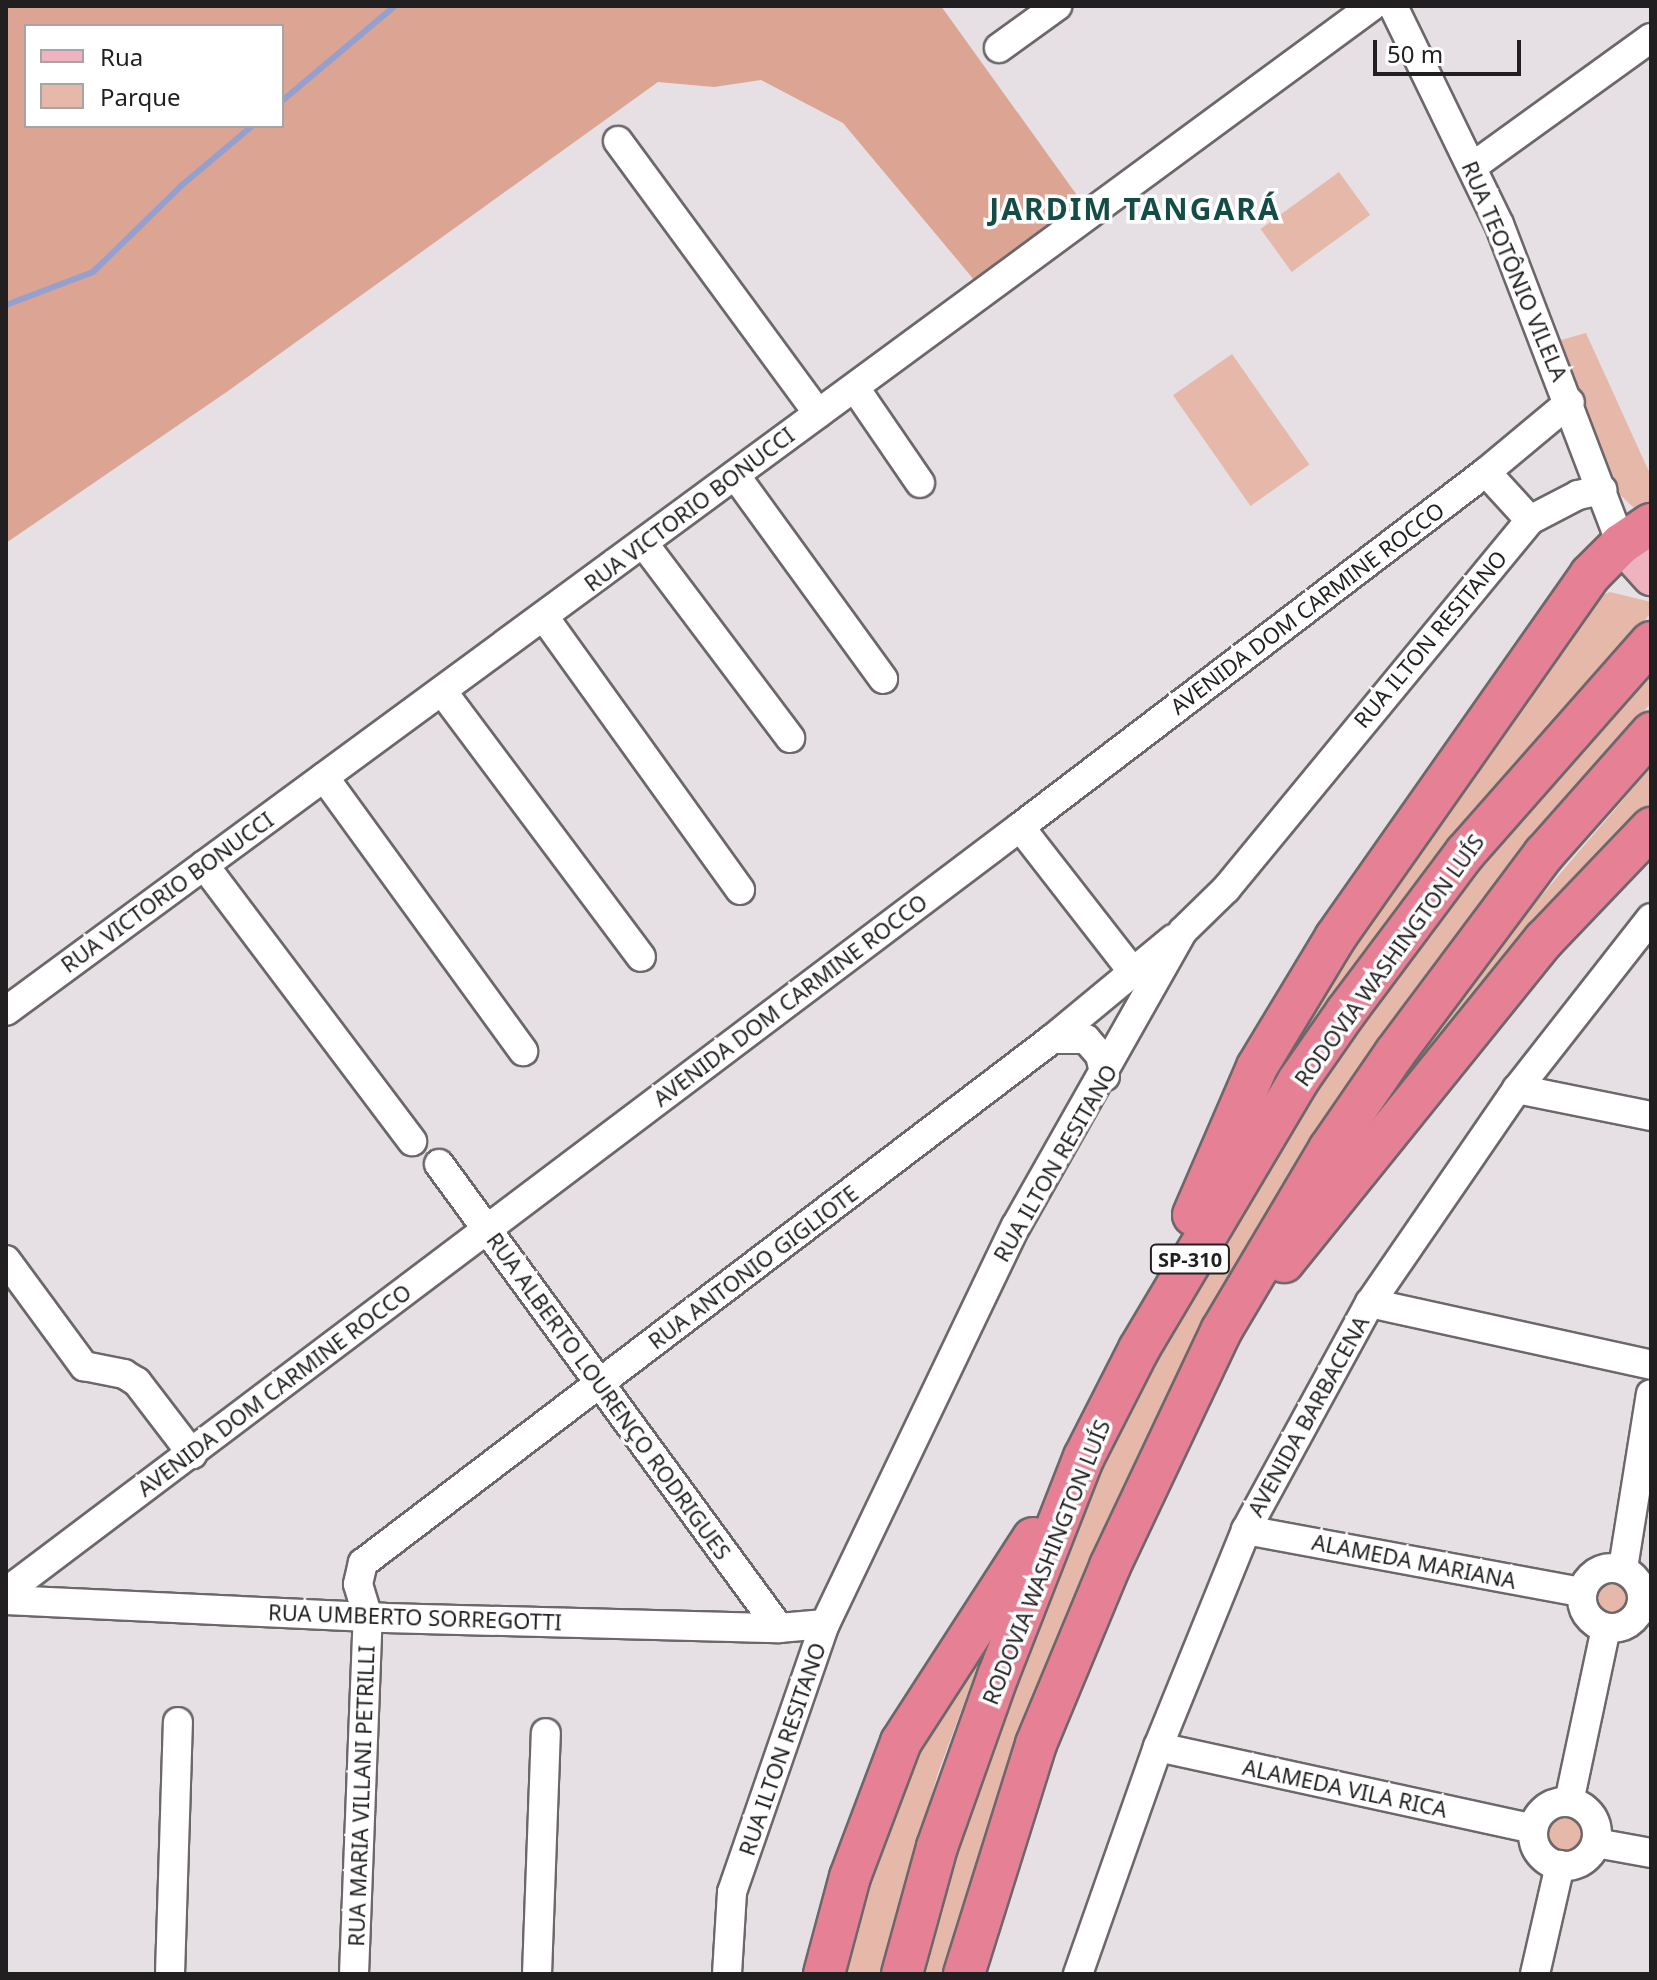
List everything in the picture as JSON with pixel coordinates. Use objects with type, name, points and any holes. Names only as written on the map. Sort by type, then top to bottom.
[{"type":"highway","points":[[1139,1349],[1257,1067],[1290,1007],[1590,575],[1636,534]]},
{"type":"highway","name":"RODOVIA WASHINGTON LUÍS","points":[[902,1974],[964,1767],[1084,1457],[1139,1349],[1298,1081],[1346,1012],[1474,841],[1651,642]]},
{"type":"highway","name":"SP-310","points":[[964,1974],[1036,1744],[1110,1566],[1221,1331],[1329,1149],[1481,935],[1651,733]]},
{"type":"highway","points":[[1179,1423],[1281,1266],[1544,940],[1651,828]]},
{"type":"highway","points":[[824,1974],[850,1877],[901,1742],[1084,1457]]},
{"type":"main road","points":[[1636,534],[1651,577]]},
{"type":"street","points":[[999,48],[1057,6]]},
{"type":"street","name":"RUA VICTORIO BONUCCI","points":[[6,1011],[1372,6]]},
{"type":"street","name":"RUA TEOTÔNIO VILELA","points":[[1393,6],[1472,167],[1570,402],[1602,490],[1636,534]]},
{"type":"street","points":[[1472,167],[1651,38]]},
{"type":"street","points":[[618,141],[818,413]]},
{"type":"street","points":[[855,388],[920,483]]},
{"type":"street","name":"AVENIDA DOM CARMINE ROCCO","points":[[6,1592],[1020,827],[1486,472],[1570,402]]},
{"type":"street","points":[[1486,472],[1530,520]]},
{"type":"street","points":[[735,475],[883,679]]},
{"type":"street","name":"RUA ILTON RESITANO","points":[[727,1974],[732,1892],[825,1624],[1016,1226],[1105,1076],[1183,931],[1226,889],[1530,520],[1578,495],[1602,490]]},
{"type":"street","points":[[644,544],[790,738]]},
{"type":"street","points":[[544,617],[740,890]]},
{"type":"street","points":[[442,691],[641,957]]},
{"type":"street","points":[[324,777],[523,1051]]},
{"type":"street","points":[[1020,827],[1133,972]]},
{"type":"street","points":[[204,865],[412,1141]]},
{"type":"street","name":"AVENIDA BARBACENA","points":[[1078,1974],[1158,1747],[1246,1530],[1370,1303],[1517,1089],[1651,918]]},
{"type":"street","name":"RUA ANTONIO GIGLIOTE","points":[[368,1617],[358,1584],[363,1563],[1052,1039],[1183,931]]},
{"type":"street","points":[[1052,1039],[1086,1039],[1100,1055],[1105,1076]]},
{"type":"street","points":[[1517,1089],[1651,1116]]},
{"type":"street","name":"RUA ALBERTO LOURENÇO RODRIGUES","points":[[439,1164],[603,1383],[779,1628]]},
{"type":"street","points":[[6,1260],[84,1366],[124,1374],[137,1382],[192,1454]]},
{"type":"street","points":[[1370,1303],[1651,1365]]},
{"type":"street","points":[[1623,1568],[1651,1394]]},
{"type":"street","name":"ALAMEDA MARIANA","points":[[1246,1530],[1582,1592]]},
{"type":"street","points":[[1623,1568],[1639,1586],[1646,1605],[1625,1626],[1606,1628],[1589,1619],[1582,1592],[1599,1570],[1623,1568]]},
{"type":"street","name":"RUA UMBERTO SORREGOTTI","points":[[6,1600],[368,1617],[779,1628],[825,1624]]},
{"type":"street","name":"RUA MARIA VILLANI PETRILLI","points":[[354,1974],[368,1617]]},
{"type":"street","points":[[1569,1802],[1606,1628]]},
{"type":"street","points":[[170,1974],[178,1722]]},
{"type":"street","points":[[537,1974],[546,1733]]},
{"type":"street","name":"ALAMEDA VILA RICA","points":[[1158,1747],[1533,1829]]},
{"type":"street","points":[[1569,1802],[1593,1819],[1596,1843],[1580,1862],[1560,1865],[1536,1848],[1533,1829],[1541,1811],[1569,1802]]},
{"type":"street","points":[[1596,1843],[1651,1853]]},
{"type":"street","points":[[1535,1974],[1560,1865]]},
{"type":"green space","points":[[1339,172],[1370,215],[1292,272],[1261,229]]},
{"type":"green space","points":[[1586,333],[1651,476],[1651,508],[1635,509],[1614,489],[1561,340]]},
{"type":"green space","points":[[1232,354],[1309,465],[1250,506],[1173,395]]},
{"type":"green space","points":[[1610,592],[1651,602],[1651,613],[1451,837],[1314,1025],[1233,1151],[1259,1079],[1596,598]]},
{"type":"green space","points":[[1651,658],[1651,703],[1575,791],[1289,1190],[953,1974],[912,1974],[1007,1675],[1152,1352],[1357,1015]]},
{"type":"green space","points":[[1651,767],[1651,815],[1360,1139],[1496,949]]},
{"type":"green space","points":[[1613,1579],[1626,1585],[1632,1598],[1626,1611],[1613,1617],[1600,1611],[1594,1598],[1600,1585]]},
{"type":"green space","points":[[989,1636],[938,1773],[879,1974],[834,1974],[918,1742]]},
{"type":"green space","points":[[1564,1815],[1577,1821],[1583,1834],[1577,1847],[1564,1853],[1551,1847],[1545,1834],[1551,1821]]},
{"type":"shaded area","points":[[6,6],[941,6],[1084,205],[975,281],[843,123],[761,80],[714,87],[658,82],[228,391],[6,543]]},
{"type":"waterway","points":[[284,99],[395,6]]},
{"type":"waterway","points":[[6,305],[93,272],[182,185],[250,128]]},
{"type":"district","name":"JARDIM TANGARÁ","points":[[1135,209]]}]
